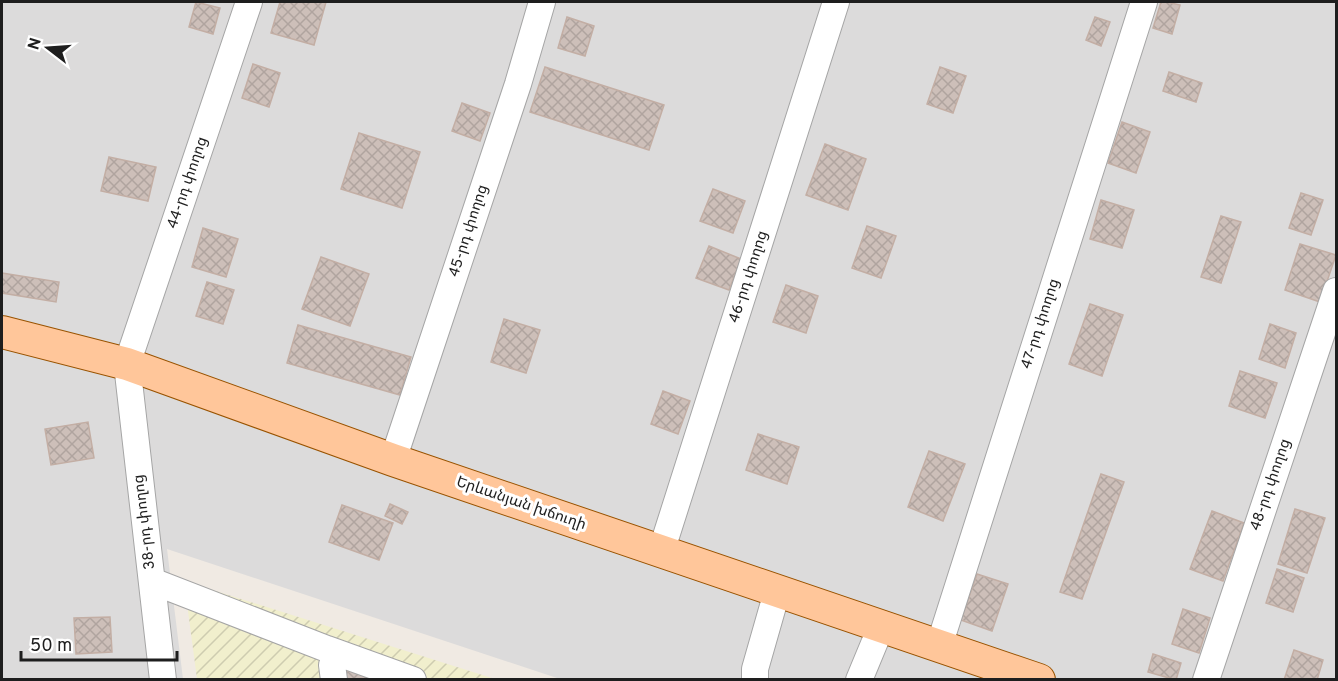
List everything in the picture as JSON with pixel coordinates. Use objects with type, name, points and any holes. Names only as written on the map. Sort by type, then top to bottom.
[{"type":"main road","name":"Երևանյան խճուղի","points":[[2,332],[127,364],[393,460],[1039,680]]},
{"type":"street","name":"44-րդ փողոց","points":[[127,364],[249,2]]},
{"type":"street","name":"45-րդ փողոց","points":[[393,460],[514,95],[542,2]]},
{"type":"street","name":"46-րդ փողոց","points":[[662,552],[836,2]]},
{"type":"street","name":"47-րդ փողոց","points":[[939,646],[1144,2]]},
{"type":"street","name":"48-րդ փողոց","points":[[1206,680],[1336,291]]},
{"type":"street","name":"38-րդ փողոց","points":[[127,364],[163,680]]},
{"type":"street","points":[[152,581],[413,680]]},
{"type":"street","points":[[756,680],[755,669],[777,592]]},
{"type":"street","points":[[859,680],[881,627]]},
{"type":"street","points":[[334,680],[332,665],[338,653]]},
{"type":"shaded area","points":[[2,2],[1336,2],[1336,679],[560,679],[167,549],[183,679],[2,679]]},
{"type":"shaded area","points":[[184,581],[495,679],[197,679]]},
{"type":"building","points":[[196,2],[220,8],[213,34],[189,27]]},
{"type":"building","points":[[280,2],[326,2],[314,45],[271,33]]},
{"type":"building","points":[[1161,2],[1180,5],[1172,34],[1153,28]]},
{"type":"building","points":[[567,17],[594,26],[585,56],[558,48]]},
{"type":"building","points":[[1095,17],[1110,22],[1101,46],[1086,40]]},
{"type":"building","points":[[253,64],[280,73],[269,107],[242,98]]},
{"type":"building","points":[[545,67],[664,105],[649,150],[530,112]]},
{"type":"building","points":[[940,67],[966,76],[953,113],[927,104]]},
{"type":"building","points":[[1169,72],[1202,83],[1196,102],[1163,91]]},
{"type":"building","points":[[462,103],[490,113],[480,141],[452,131]]},
{"type":"building","points":[[1122,122],[1150,132],[1136,173],[1108,163]]},
{"type":"building","points":[[359,133],[420,152],[402,208],[341,189]]},
{"type":"building","points":[[825,144],[866,159],[848,210],[806,195]]},
{"type":"building","points":[[109,157],[156,167],[148,201],[101,191]]},
{"type":"building","points":[[713,189],[745,201],[733,233],[700,221]]},
{"type":"building","points":[[1301,193],[1323,200],[1311,235],[1289,228]]},
{"type":"building","points":[[1101,200],[1134,210],[1122,248],[1090,239]]},
{"type":"building","points":[[1221,216],[1241,222],[1221,283],[1201,277]]},
{"type":"building","points":[[867,226],[896,236],[881,278],[852,268]]},
{"type":"building","points":[[203,228],[238,239],[226,277],[192,267]]},
{"type":"building","points":[[1300,244],[1336,255],[1320,302],[1285,290]]},
{"type":"building","points":[[709,246],[741,259],[729,290],[696,278]]},
{"type":"building","points":[[321,257],[369,274],[350,326],[302,309]]},
{"type":"building","points":[[2,273],[59,282],[56,302],[2,293]]},
{"type":"building","points":[[207,282],[234,290],[223,324],[196,316]]},
{"type":"building","points":[[786,285],[818,296],[806,333],[773,322]]},
{"type":"building","points":[[1090,304],[1123,315],[1102,376],[1069,364]]},
{"type":"building","points":[[504,319],[540,330],[526,373],[491,362]]},
{"type":"building","points":[[1270,324],[1296,333],[1285,368],[1259,359]]},
{"type":"building","points":[[298,325],[411,357],[400,395],[287,363]]},
{"type":"building","points":[[1240,371],[1277,383],[1265,418],[1229,406]]},
{"type":"building","points":[[663,391],[690,401],[678,434],[651,424]]},
{"type":"building","points":[[88,422],[94,458],[51,465],[45,429]]},
{"type":"building","points":[[758,434],[799,447],[787,484],[746,470]]},
{"type":"building","points":[[929,451],[965,464],[943,521],[908,507]]},
{"type":"building","points":[[1101,474],[1124,482],[1082,599],[1060,592]]},
{"type":"building","points":[[390,504],[408,512],[402,524],[385,516]]},
{"type":"building","points":[[342,505],[393,523],[379,560],[329,542]]},
{"type":"building","points":[[1295,509],[1325,518],[1307,573],[1278,564]]},
{"type":"building","points":[[1212,511],[1244,523],[1223,581],[1190,569]]},
{"type":"building","points":[[1277,569],[1304,578],[1293,612],[1266,603]]},
{"type":"building","points":[[977,574],[1008,584],[992,631],[961,620]]},
{"type":"building","points":[[1183,609],[1210,618],[1199,653],[1172,644]]},
{"type":"building","points":[[110,617],[112,652],[76,654],[74,618]]},
{"type":"building","points":[[1294,650],[1323,660],[1317,680],[1284,680]]},
{"type":"building","points":[[1153,654],[1181,663],[1176,680],[1148,672]]},
{"type":"building","points":[[347,670],[376,680],[344,680]]}]
